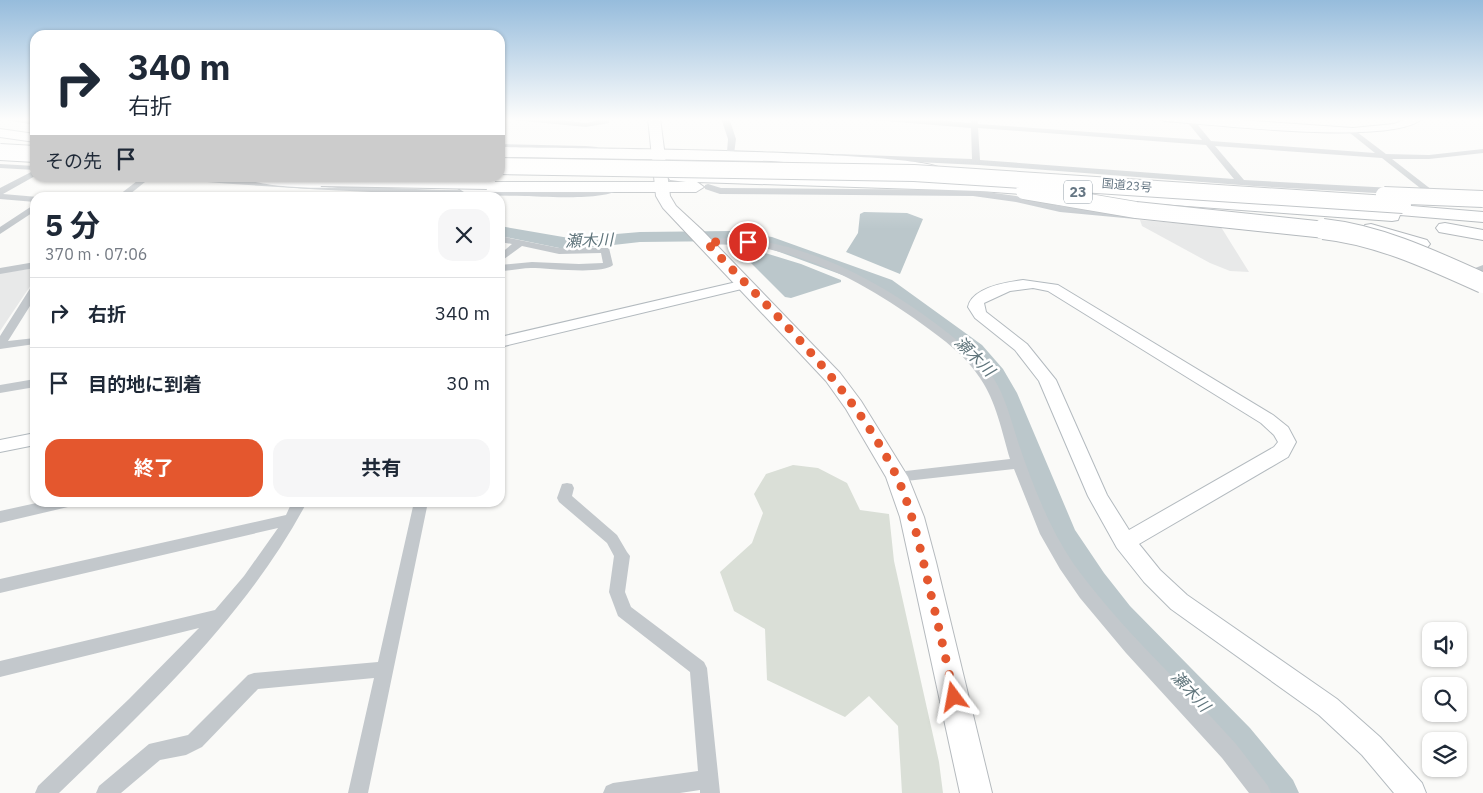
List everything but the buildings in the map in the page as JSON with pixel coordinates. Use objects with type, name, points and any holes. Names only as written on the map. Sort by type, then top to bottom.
[{"type":"highway","points":[[0,157],[30,155]]},
{"type":"highway","points":[[603,155],[708,187],[981,184],[1127,209],[1339,231],[1412,251],[1483,283]]},
{"type":"highway","points":[[293,182],[398,188],[632,187],[657,171],[690,155]]},
{"type":"highway","points":[[690,155],[881,163],[959,172]]},
{"type":"highway","name":"国道23号","points":[[505,160],[743,178],[981,184],[1483,217]]},
{"type":"highway","points":[[505,166],[790,170],[1016,178],[1152,193],[1206,204],[1329,221],[1382,232],[1437,250],[1483,269]]},
{"type":"highway","points":[[790,170],[895,169],[1040,172],[1328,192],[1483,199]]},
{"type":"highway","points":[[505,170],[858,176],[1152,193],[1259,195],[1483,207]]},
{"type":"highway","points":[[505,178],[657,171]]},
{"type":"highway","name":"国道23号","points":[[657,171],[959,172],[1062,178],[1483,224]]},
{"type":"highway","points":[[326,183],[360,182]]},
{"type":"highway","points":[[1206,204],[1341,214],[1483,233]]},
{"type":"highway","points":[[1322,207],[1483,207]]},
{"type":"highway","points":[[1322,207],[1483,233]]},
{"type":"main road","points":[[656,155],[657,171],[663,196],[670,208],[702,238],[833,377],[854,406],[897,477],[912,517],[924,562],[976,793]]},
{"type":"street","points":[[800,155],[976,163],[1241,182],[1483,193]]},
{"type":"street","points":[[976,155],[976,163]]},
{"type":"street","points":[[1220,155],[1241,182]]},
{"type":"street","points":[[1371,155],[1456,155]]},
{"type":"street","points":[[1384,156],[1429,192]]},
{"type":"street","points":[[0,166],[30,168]]},
{"type":"street","points":[[0,192],[30,176]]},
{"type":"street","points":[[127,192],[141,182]]},
{"type":"street","points":[[300,182],[398,188],[587,194],[632,187]]},
{"type":"street","points":[[708,187],[720,191],[919,191],[973,193],[1016,199],[1060,209],[1307,232],[1358,240],[1413,256],[1459,276],[1483,289]]},
{"type":"street","points":[[0,196],[30,199]]},
{"type":"street","points":[[0,231],[30,210]]},
{"type":"street","points":[[702,238],[738,241],[780,249],[868,284],[908,308],[965,352],[986,377],[995,392],[1020,463],[1048,533],[1064,561],[1127,641],[1229,752],[1261,793]]},
{"type":"street","points":[[505,240],[559,250],[606,250],[608,265],[581,269],[571,266],[529,265],[505,267]]},
{"type":"street","points":[[505,255],[520,243]]},
{"type":"street","points":[[0,271],[30,267]]},
{"type":"street","points":[[1459,276],[1483,269]]},
{"type":"street","points":[[1125,542],[1281,452],[1287,442],[1284,436],[1267,419],[1053,288],[1042,284],[1021,282],[977,300],[976,307],[980,315],[1021,347],[1047,380],[1098,496],[1125,542],[1152,576],[1179,602],[1328,707],[1372,746],[1412,793]]},
{"type":"street","points":[[505,341],[745,284]]},
{"type":"street","points":[[0,346],[30,297]]},
{"type":"street","points":[[0,346],[30,342]]},
{"type":"street","points":[[0,389],[30,384]]},
{"type":"street","points":[[0,446],[30,440]]},
{"type":"street","points":[[897,477],[1020,463]]},
{"type":"street","points":[[567,488],[564,498],[612,539],[622,556],[617,592],[624,611],[698,668],[709,786],[613,793]]},
{"type":"street","points":[[0,517],[45,507]]},
{"type":"street","points":[[45,793],[142,700],[222,615],[253,578],[297,507]]},
{"type":"street","points":[[358,793],[420,507]]},
{"type":"street","points":[[0,586],[291,519]]},
{"type":"street","points":[[0,669],[222,615]]},
{"type":"street","points":[[106,793],[156,751],[186,746],[195,741],[254,681],[384,669]]},
{"type":"shaded area","points":[[864,212],[907,213],[923,219],[900,274],[846,252],[858,233],[860,214]]},
{"type":"shaded area","points":[[1140,220],[1221,227],[1249,272],[1230,271],[1210,263],[1142,226]]},
{"type":"shaded area","points":[[742,248],[749,248],[801,264],[841,280],[841,282],[791,298],[785,297],[746,258],[751,256]]},
{"type":"shaded area","points":[[30,269],[30,286],[0,331],[0,273]]},
{"type":"shaded area","points":[[793,465],[818,468],[847,483],[860,510],[889,514],[894,561],[939,762],[943,793],[902,793],[898,726],[869,696],[845,717],[767,680],[765,629],[734,611],[720,572],[752,543],[763,513],[754,494],[766,474]]},
{"type":"waterway","name":"瀬木川","points":[[505,232],[569,244],[640,237],[731,236],[766,241],[885,284],[974,350],[995,374],[1005,393],[1063,536],[1093,582],[1119,615],[1237,740],[1280,793]]},
{"type":"route","points":[[748,242],[706,242],[833,377],[854,406],[897,477],[912,517],[924,562],[954,697]]}]
